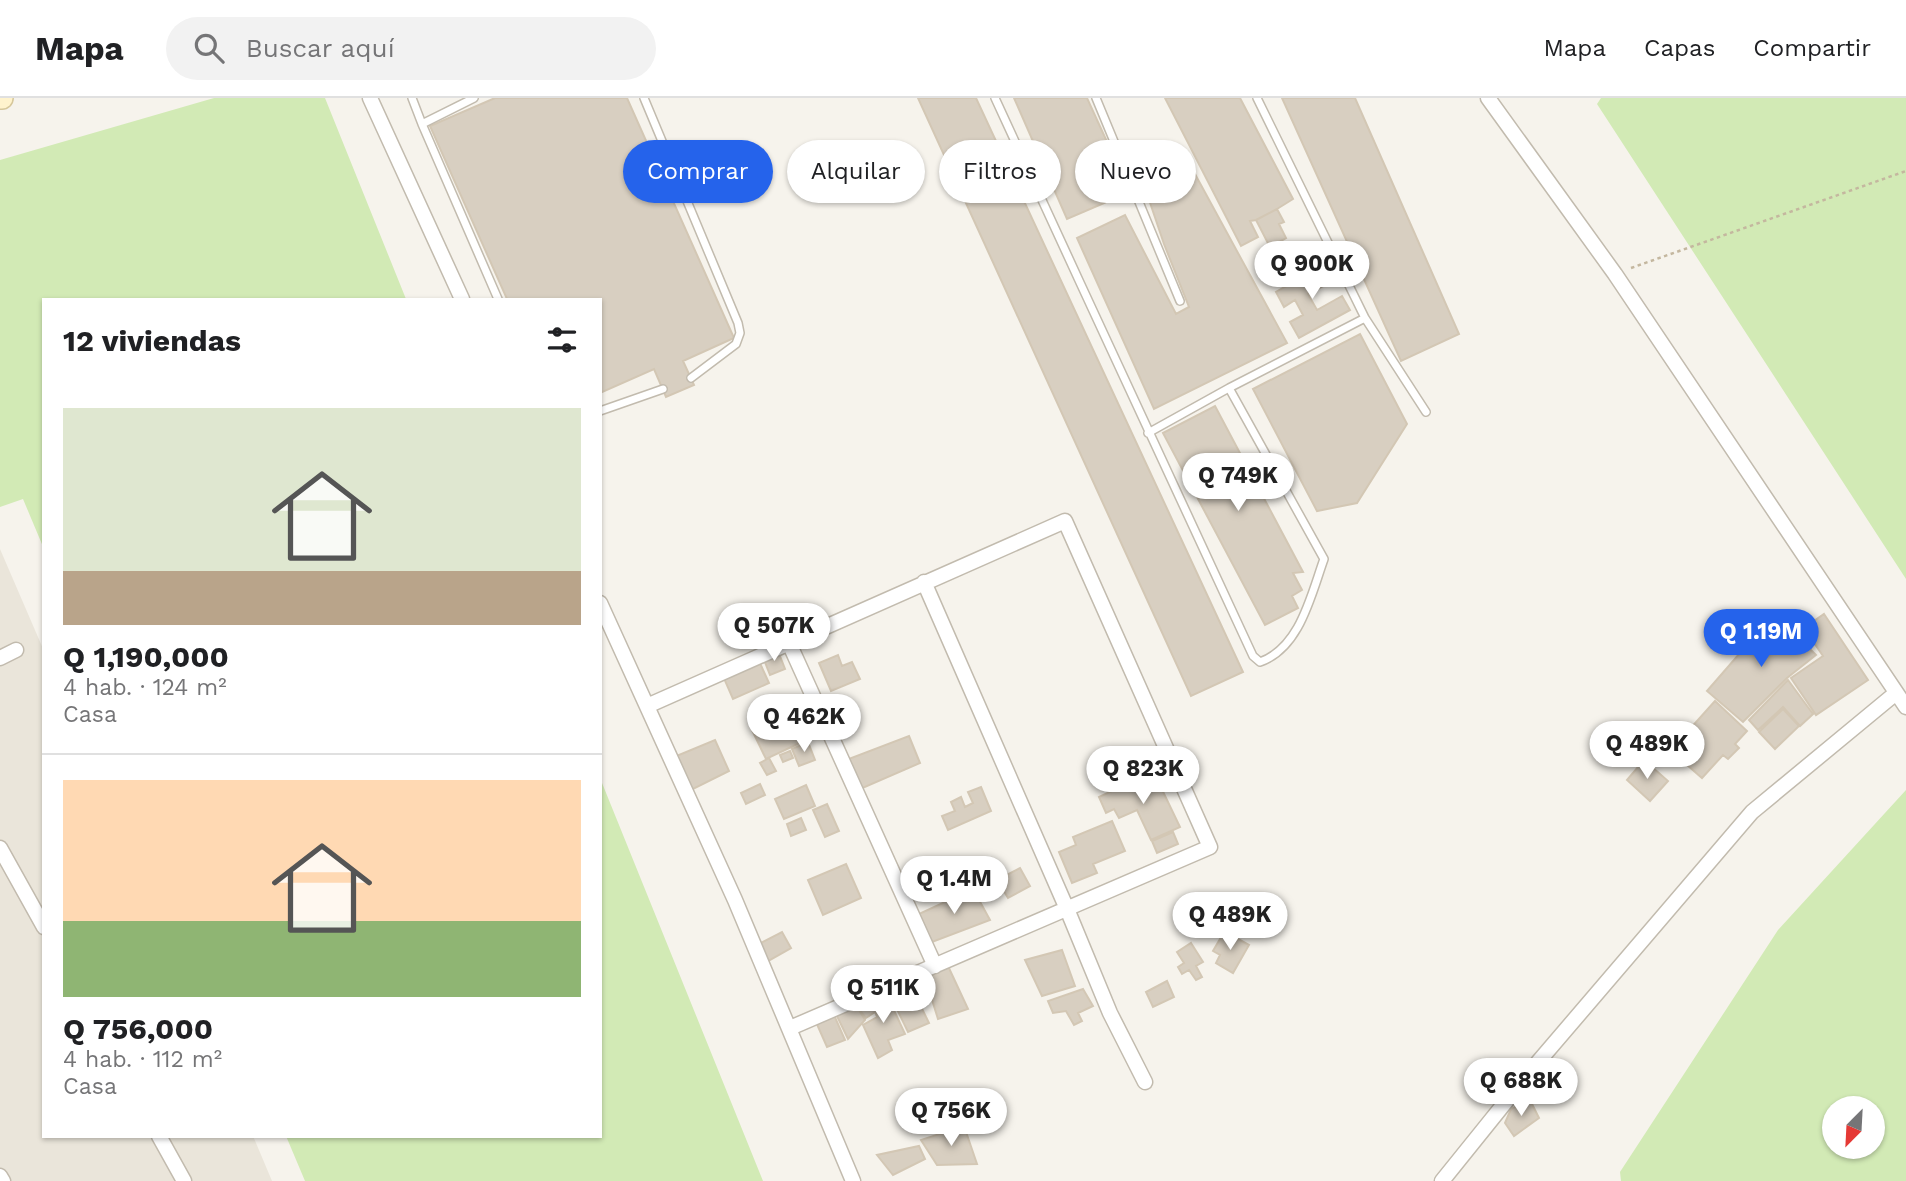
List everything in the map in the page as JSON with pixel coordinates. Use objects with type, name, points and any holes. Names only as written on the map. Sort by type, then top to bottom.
[{"type":"street","points":[[370,98],[462,298]]},
{"type":"street","points":[[1488,98],[1615,274],[1906,707]]},
{"type":"street","points":[[647,706],[1065,521],[1210,847],[790,1028]]},
{"type":"street","points":[[924,582],[1068,909],[1110,1013],[1145,1082]]},
{"type":"street","points":[[602,607],[735,900],[853,1181]]},
{"type":"street","points":[[789,643],[935,966]]},
{"type":"street","points":[[0,658],[16,650]]},
{"type":"street","points":[[1442,1181],[1534,1068],[1752,812],[1896,693]]},
{"type":"street","points":[[0,848],[42,923]]},
{"type":"street","points":[[160,1138],[184,1181]]},
{"type":"street","points":[[0,1176],[3,1181]]},
{"type":"lane","points":[[412,98],[498,298]]},
{"type":"lane","points":[[422,124],[474,98]]},
{"type":"lane","points":[[644,98],[740,333],[736,344],[691,378]]},
{"type":"lane","points":[[995,98],[1148,433],[1253,656],[1260,662],[1269,659],[1293,636],[1302,621],[1324,559],[1229,388]]},
{"type":"lane","points":[[1096,98],[1180,301]]},
{"type":"lane","points":[[1257,98],[1366,318],[1426,412]]},
{"type":"lane","points":[[1148,433],[1366,318]]},
{"type":"lane","points":[[602,410],[663,389]]},
{"type":"path","points":[[1615,274],[1906,171]]},
{"type":"shaded area","points":[[0,549],[42,646],[42,1138],[254,1138],[272,1181],[0,1181]]},
{"type":"green space","points":[[214,98],[325,98],[406,298],[42,298],[42,544],[23,499],[0,507],[0,160]]},
{"type":"green space","points":[[1601,98],[1906,98],[1906,579],[1597,104]]},
{"type":"green space","points":[[602,783],[763,1181],[305,1181],[287,1138],[602,1138]]},
{"type":"green space","points":[[1906,790],[1906,1181],[1621,1181],[1620,1172],[1778,930]]},
{"type":"building","points":[[495,98],[627,98],[646,140],[623,140],[623,203],[674,203],[734,338],[683,361],[694,385],[666,397],[654,369],[602,392],[602,298],[507,298],[430,126]]},
{"type":"building","points":[[918,98],[976,98],[996,140],[939,140],[939,144]]},
{"type":"building","points":[[1014,98],[1087,98],[1106,140],[1075,140],[1075,203],[1104,203],[1067,219],[1060,203],[1061,140],[1032,140]]},
{"type":"building","points":[[1165,98],[1240,98],[1293,199],[1250,221],[1258,237],[1241,246],[1196,158],[1196,140],[1187,140]]},
{"type":"building","points":[[1282,98],[1355,98],[1459,334],[1401,361]]},
{"type":"building","points":[[1196,176],[1287,343],[1154,409],[1077,238],[1125,215],[1176,314],[1189,307],[1150,203],[1196,203]]},
{"type":"building","points":[[966,203],[1025,203],[1243,672],[1191,696]]},
{"type":"building","points":[[1277,209],[1284,222],[1279,224],[1286,238],[1270,247],[1256,220]]},
{"type":"building","points":[[1329,262],[1338,278],[1308,294],[1317,310],[1342,296],[1350,310],[1299,338],[1290,322],[1303,315],[1295,300],[1284,307],[1276,292]]},
{"type":"building","points":[[1360,334],[1407,424],[1357,503],[1317,511],[1253,389]]},
{"type":"building","points":[[1215,406],[1303,572],[1293,573],[1302,590],[1292,596],[1298,608],[1265,625],[1163,433]]},
{"type":"building","points":[[1774,614],[1816,655],[1787,678],[1743,722],[1707,691]]},
{"type":"building","points":[[1824,614],[1868,680],[1816,715],[1791,678],[1823,656],[1804,628]]},
{"type":"building","points":[[778,651],[785,669],[770,675],[763,657]]},
{"type":"building","points":[[838,655],[842,666],[852,662],[860,679],[831,691],[819,663]]},
{"type":"building","points":[[759,661],[769,683],[733,699],[723,676]]},
{"type":"building","points":[[1788,680],[1813,714],[1800,726],[1783,707],[1758,730],[1749,720]]},
{"type":"building","points":[[1715,701],[1747,731],[1735,744],[1739,748],[1728,759],[1723,755],[1702,778],[1671,751],[1677,745],[1670,739],[1683,725],[1689,730]]},
{"type":"building","points":[[1783,709],[1799,726],[1775,749],[1759,732]]},
{"type":"building","points":[[786,711],[802,742],[766,759],[751,728]]},
{"type":"building","points":[[909,736],[920,763],[858,790],[846,760]]},
{"type":"building","points":[[715,740],[729,771],[691,790],[674,757]]},
{"type":"building","points":[[808,742],[815,760],[799,766],[792,749]]},
{"type":"building","points":[[790,751],[793,758],[783,762],[780,755]]},
{"type":"building","points":[[769,758],[776,771],[767,775],[760,763]]},
{"type":"building","points":[[1644,760],[1668,781],[1650,801],[1627,780]]},
{"type":"building","points":[[1155,775],[1180,827],[1151,840],[1137,810],[1119,818],[1114,809],[1106,813],[1099,797]]},
{"type":"building","points":[[760,784],[765,795],[746,804],[741,793]]},
{"type":"building","points":[[806,785],[815,806],[784,819],[775,799]]},
{"type":"building","points":[[981,787],[991,811],[948,830],[942,816],[955,811],[951,802],[961,797],[965,807],[973,803],[968,792]]},
{"type":"building","points":[[827,804],[839,831],[825,837],[813,810]]},
{"type":"building","points":[[801,818],[806,830],[791,836],[787,824]]},
{"type":"building","points":[[1112,821],[1125,851],[1093,864],[1097,873],[1072,883],[1059,852],[1076,845],[1073,837]]},
{"type":"building","points":[[1173,832],[1178,844],[1157,853],[1152,841]]},
{"type":"building","points":[[846,864],[861,898],[823,915],[808,880]]},
{"type":"building","points":[[1020,868],[1030,886],[1008,898],[997,880]]},
{"type":"building","points":[[973,889],[990,920],[932,942],[919,914]]},
{"type":"building","points":[[782,932],[791,948],[768,961],[759,944]]},
{"type":"building","points":[[1223,934],[1228,937],[1229,934],[1249,945],[1233,973],[1216,963],[1220,955],[1213,951]]},
{"type":"building","points":[[1191,943],[1203,962],[1196,966],[1202,977],[1196,980],[1189,970],[1182,974],[1178,967],[1184,963],[1177,952]]},
{"type":"building","points":[[1062,950],[1075,986],[1042,996],[1025,960]]},
{"type":"building","points":[[948,966],[968,1009],[938,1019],[924,974]]},
{"type":"building","points":[[1167,981],[1174,997],[1153,1007],[1146,992]]},
{"type":"building","points":[[911,986],[929,1023],[908,1032],[895,1005],[902,1002],[894,990]]},
{"type":"building","points":[[1083,989],[1093,1006],[1078,1013],[1082,1021],[1074,1025],[1066,1011],[1053,1013],[1048,1001]]},
{"type":"building","points":[[885,991],[905,1034],[888,1040],[892,1050],[878,1058],[863,1025],[877,1017],[870,998]]},
{"type":"building","points":[[868,999],[875,1012],[866,1018],[856,1005]]},
{"type":"building","points":[[856,1005],[865,1020],[848,1039],[836,1014]]},
{"type":"building","points":[[834,1015],[845,1040],[827,1047],[816,1022]]},
{"type":"building","points":[[1530,1100],[1539,1118],[1514,1136],[1505,1123],[1511,1109]]},
{"type":"building","points":[[964,1126],[977,1164],[937,1165],[921,1140]]},
{"type":"building","points":[[919,1146],[925,1159],[893,1175],[877,1155]]}]
